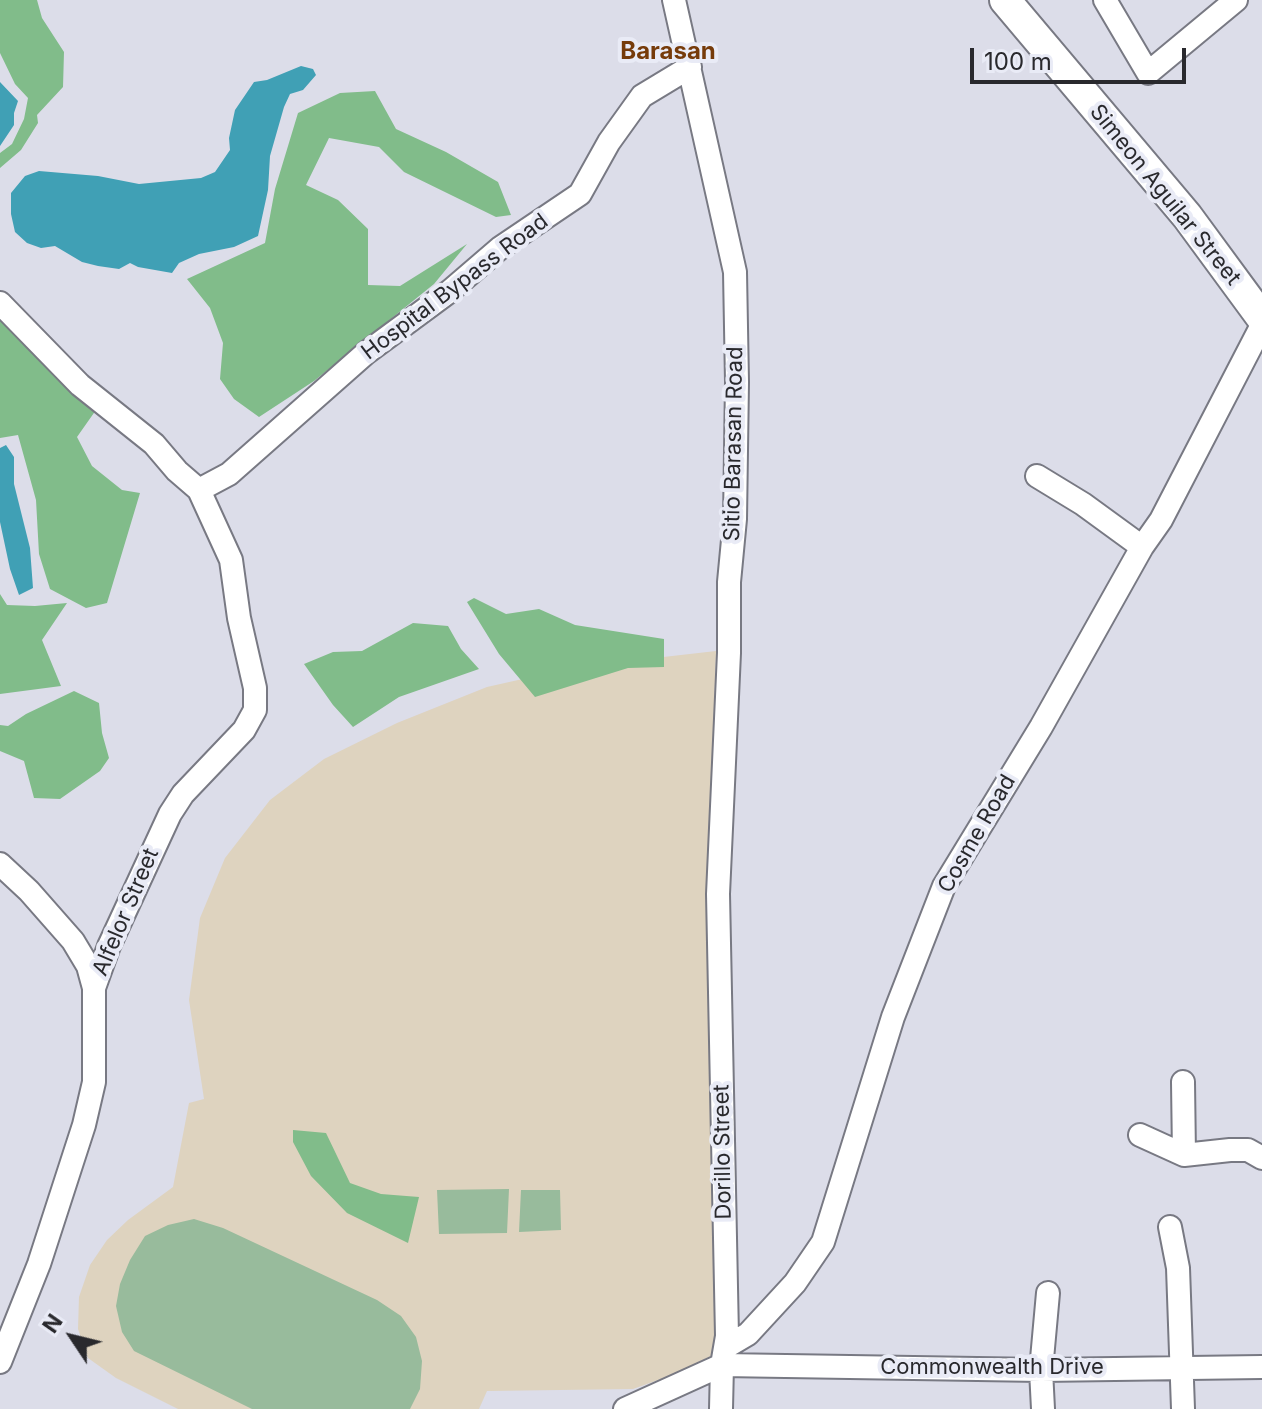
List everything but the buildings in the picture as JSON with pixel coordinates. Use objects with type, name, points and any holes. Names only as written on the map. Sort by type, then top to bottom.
[{"type":"highway","name":"Simeon Aguilar Street","points":[[1005,0],[1187,216],[1262,318]]},
{"type":"street","name":"Sitio Barasan Road","points":[[674,0],[735,272],[735,519],[729,582],[729,653],[718,894]]},
{"type":"street","points":[[1105,0],[1148,73],[1236,0]]},
{"type":"street","name":"Hospital Bypass Road","points":[[199,490],[229,474],[366,353],[450,291],[500,248],[580,194],[609,142],[642,96],[690,67]]},
{"type":"street","points":[[0,303],[80,385],[154,444],[177,471],[199,490]]},
{"type":"street","name":"Cosme Road","points":[[724,1356],[795,1283],[823,1242],[893,1017],[944,886],[1041,727],[1142,547],[1168,507],[1262,325]]},
{"type":"street","points":[[1037,476],[1083,504],[1142,547]]},
{"type":"street","name":"Alfelor Street","points":[[0,1362],[39,1264],[84,1125],[94,1082],[94,988],[109,946],[170,814],[183,794],[244,730],[255,710],[255,688],[239,618],[231,560],[199,490]]},
{"type":"street","points":[[1,868],[29,891],[73,941],[88,966],[94,988]]},
{"type":"street","name":"Dorillo Street","points":[[718,894],[724,1356],[721,1409]]},
{"type":"street","points":[[1183,1082],[1184,1155]]},
{"type":"street","points":[[1140,1135],[1184,1155],[1248,1150],[1262,1158]]},
{"type":"street","points":[[1170,1227],[1178,1268],[1183,1409]]},
{"type":"street","points":[[1043,1409],[1041,1370],[1048,1293]]},
{"type":"street","points":[[625,1409],[724,1356]]},
{"type":"street","name":"Commonwealth Drive","points":[[724,1356],[1041,1370],[1262,1367]]},
{"type":"shaded area","points":[[716,651],[707,915],[715,1019],[719,1352],[675,1374],[633,1389],[487,1391],[479,1409],[178,1409],[116,1378],[88,1358],[78,1329],[79,1297],[90,1265],[107,1240],[128,1220],[173,1187],[189,1103],[204,1099],[189,1000],[200,918],[225,858],[270,800],[324,759],[397,723],[487,687],[576,667]]},
{"type":"green space","points":[[0,0],[37,0],[42,18],[64,52],[63,87],[37,115],[38,123],[21,150],[0,168],[0,153],[12,144],[24,119],[28,98],[15,84],[0,53]]},
{"type":"green space","points":[[375,91],[396,129],[446,152],[498,182],[511,215],[496,217],[404,172],[379,147],[329,138],[306,185],[338,200],[368,229],[368,285],[400,286],[467,244],[434,284],[314,381],[259,417],[234,399],[220,379],[223,343],[210,308],[187,279],[265,243],[275,189],[298,113],[340,93]]},
{"type":"green space","points":[[0,309],[96,410],[77,437],[92,466],[122,490],[140,493],[107,603],[86,608],[50,589],[39,554],[36,500],[18,435],[0,438]]},
{"type":"green space","points":[[0,594],[7,605],[67,603],[42,640],[61,686],[0,694]]},
{"type":"green space","points":[[474,598],[506,614],[539,609],[575,625],[664,639],[664,667],[628,668],[535,697],[499,654],[467,602]]},
{"type":"green space","points":[[413,623],[448,626],[461,649],[479,669],[399,697],[353,727],[304,664],[333,652],[362,651]]},
{"type":"green space","points":[[74,691],[99,703],[102,733],[109,758],[100,771],[60,799],[34,798],[24,761],[0,751],[0,725],[8,726]]},
{"type":"green space","points":[[293,1130],[326,1133],[350,1183],[381,1194],[419,1197],[408,1243],[347,1213],[311,1176],[293,1142]]},
{"type":"green space","points":[[509,1189],[507,1233],[439,1234],[437,1190]]},
{"type":"green space","points":[[521,1190],[560,1190],[561,1230],[519,1232]]},
{"type":"green space","points":[[194,1219],[223,1228],[377,1300],[401,1316],[416,1337],[422,1361],[420,1389],[410,1409],[252,1409],[134,1351],[122,1332],[116,1306],[120,1284],[130,1260],[145,1236],[168,1225]]},
{"type":"water","points":[[301,66],[313,69],[316,75],[303,90],[290,94],[284,107],[270,156],[268,190],[258,236],[234,247],[199,254],[179,263],[172,273],[130,263],[119,269],[82,262],[55,246],[41,248],[27,243],[15,232],[11,193],[25,176],[39,171],[98,176],[139,184],[201,178],[215,172],[230,150],[229,138],[235,110],[254,82]]},
{"type":"water","points":[[0,82],[18,101],[14,125],[0,146]]},
{"type":"water","points":[[6,445],[14,457],[14,484],[30,548],[33,588],[19,595],[0,522],[0,448]]},
{"type":"district","name":"Barasan","points":[[668,52]]}]
